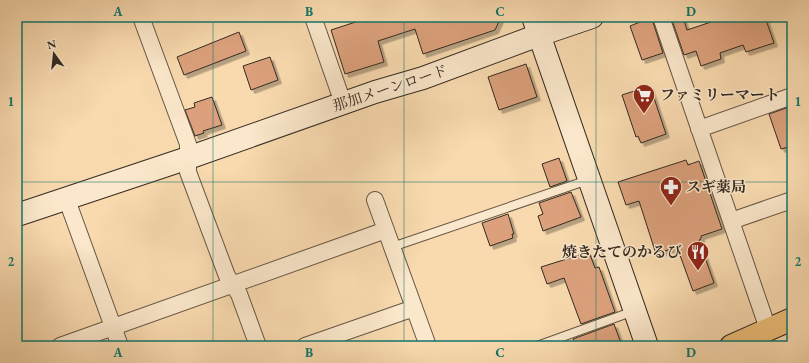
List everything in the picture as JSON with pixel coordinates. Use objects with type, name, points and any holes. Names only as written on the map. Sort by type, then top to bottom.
[{"type":"highway","points":[[731,346],[792,319]]},
{"type":"street","points":[[141,17],[188,144],[188,172],[227,276],[239,294],[258,346]]},
{"type":"street","points":[[313,17],[343,103]]},
{"type":"street","name":"那加メーンロード","points":[[17,215],[67,200],[375,92],[423,78],[536,26],[592,17]]},
{"type":"street","points":[[661,17],[768,329]]},
{"type":"street","points":[[536,26],[588,180],[647,346]]},
{"type":"street","points":[[699,129],[792,96]]},
{"type":"street","points":[[67,200],[120,346]]},
{"type":"street","points":[[375,200],[428,346]]},
{"type":"street","points":[[731,221],[792,200]]},
{"type":"street","points":[[60,346],[386,230]]},
{"type":"street","points":[[305,346],[414,308]]},
{"type":"lane","points":[[392,247],[588,180]]},
{"type":"lane","points":[[537,346],[634,312]]},
{"type":"building","points":[[371,17],[501,17],[495,30],[423,54],[415,29],[378,41],[384,62],[345,74],[331,30]]},
{"type":"building","points":[[671,17],[683,17],[687,30],[711,22],[709,17],[765,17],[774,43],[746,52],[743,45],[720,53],[721,59],[701,66],[696,51],[684,55]]},
{"type":"building","points":[[650,18],[652,19],[663,53],[642,60],[630,26]]},
{"type":"building","points":[[239,32],[246,51],[184,75],[177,57]]},
{"type":"building","points":[[270,57],[278,80],[251,90],[243,66]]},
{"type":"building","points":[[526,64],[537,97],[499,110],[488,77]]},
{"type":"building","points":[[650,86],[666,134],[641,143],[638,136],[636,137],[622,95]]},
{"type":"building","points":[[212,97],[222,125],[203,131],[204,133],[195,136],[185,110],[195,107],[194,103]]},
{"type":"building","points":[[792,106],[792,146],[781,149],[769,114]]},
{"type":"building","points":[[559,158],[567,181],[550,187],[542,164]]},
{"type":"building","points":[[686,160],[688,165],[699,161],[722,229],[701,236],[701,239],[699,240],[714,283],[693,291],[677,247],[656,254],[639,201],[626,205],[618,182]]},
{"type":"building","points":[[571,192],[581,217],[543,231],[538,216],[543,214],[539,203]]},
{"type":"building","points":[[508,214],[514,234],[512,234],[513,238],[490,246],[482,223]]},
{"type":"building","points":[[589,252],[595,268],[599,267],[615,312],[581,324],[564,278],[547,284],[541,267]]},
{"type":"building","points":[[614,324],[622,346],[576,346],[573,339]]},
{"type":"place","name":"ファミリーマート","points":[[644,114]]},
{"type":"place","name":"スギ薬局","points":[[671,206]]},
{"type":"place","name":"焼きたてのかるび","points":[[698,272]]}]
